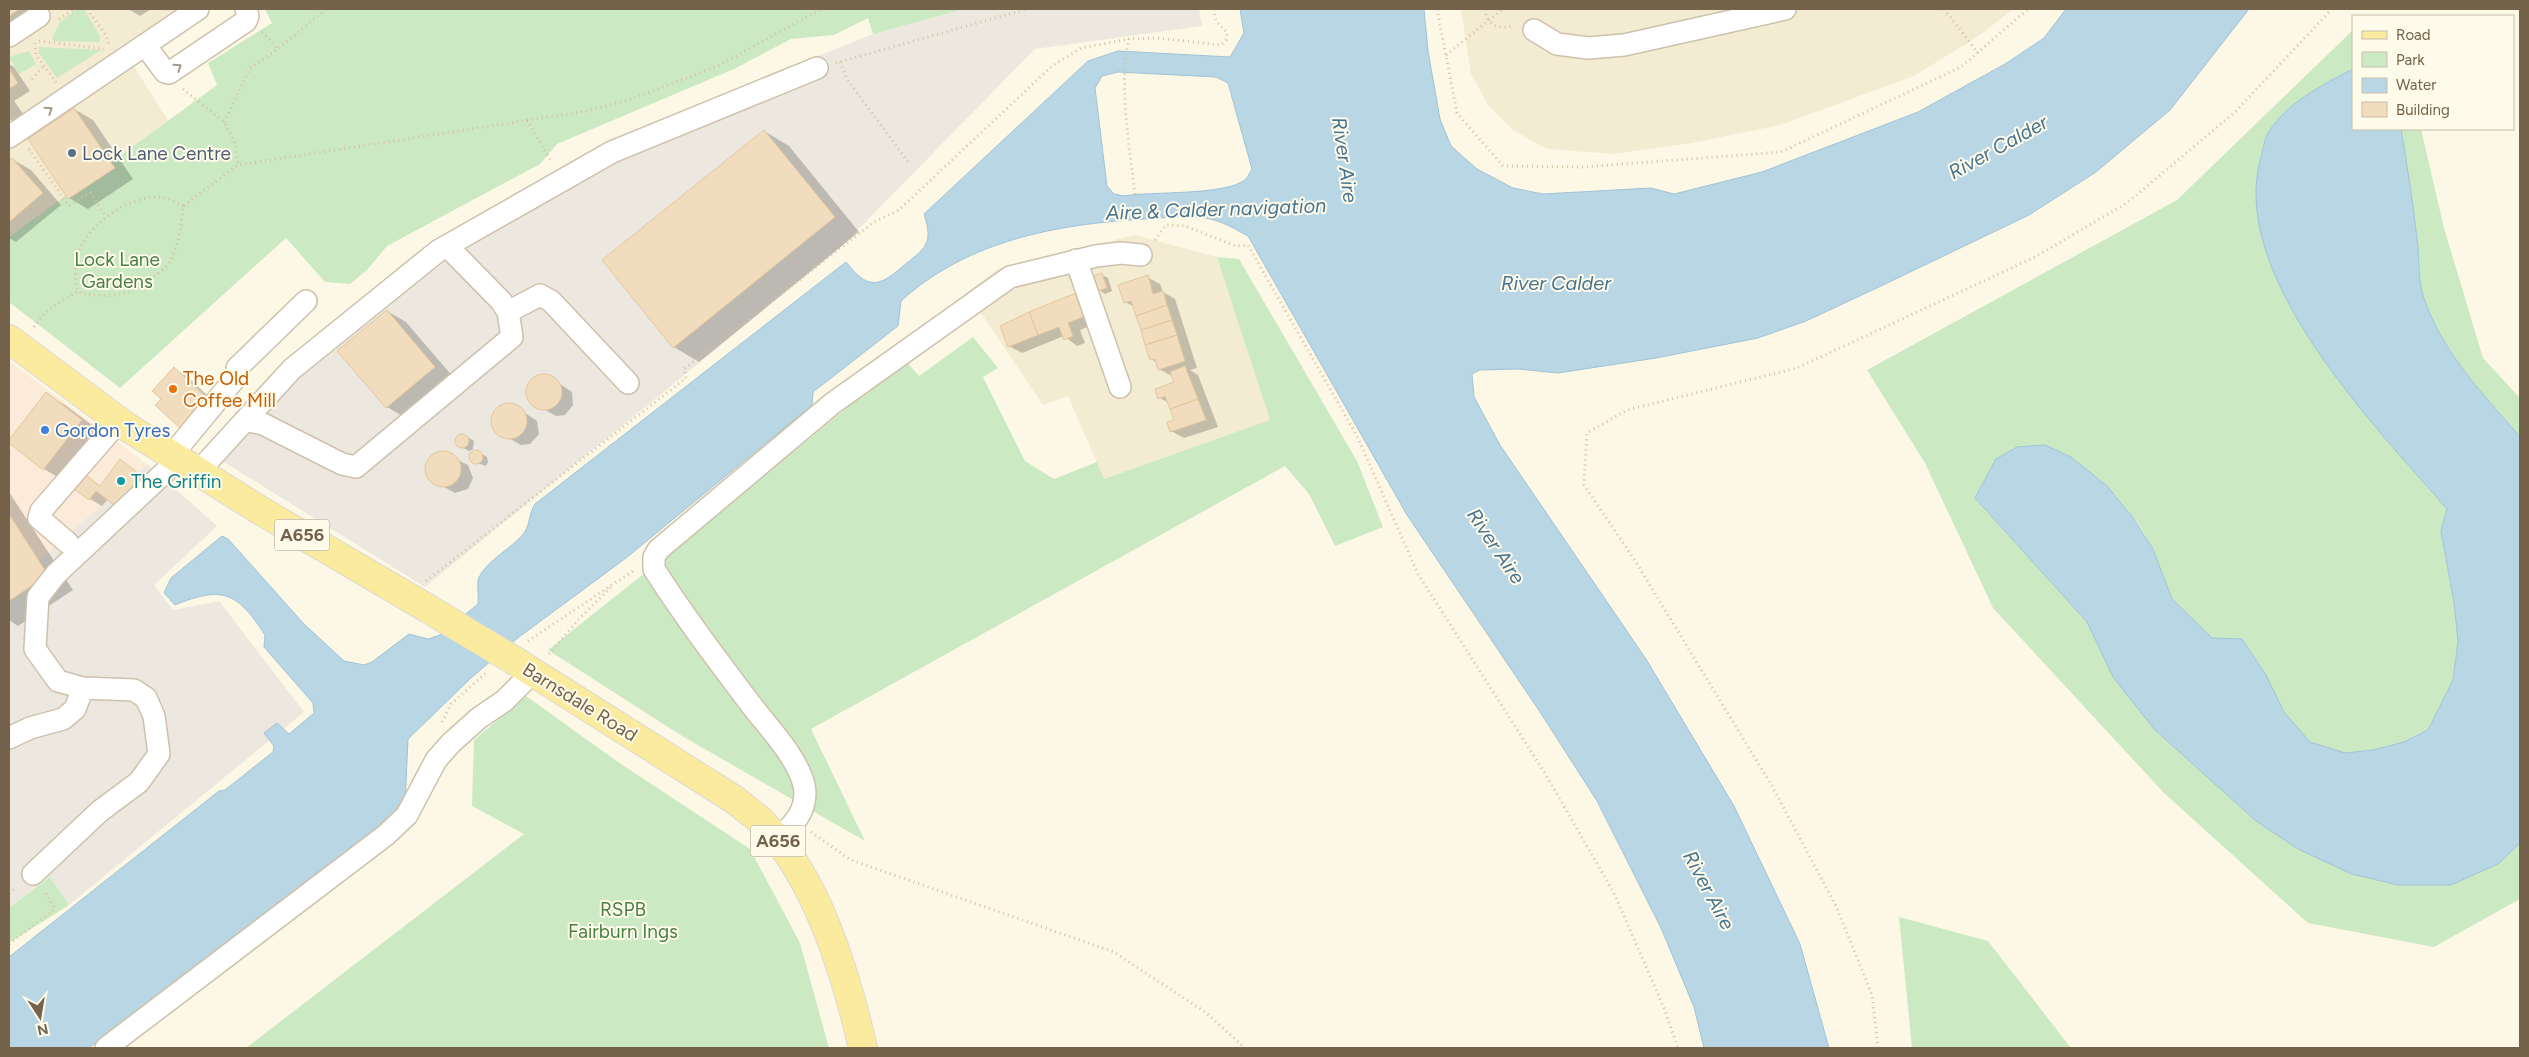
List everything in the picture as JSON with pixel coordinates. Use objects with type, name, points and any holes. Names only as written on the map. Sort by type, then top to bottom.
[{"type":"main road","name":"A656","points":[[13,350],[183,462]]},
{"type":"main road","name":"Barnsdale Road","points":[[183,462],[258,510],[517,661],[734,800],[762,822],[787,831],[823,918],[863,1048]]},
{"type":"street","points":[[13,134],[198,9]]},
{"type":"street","points":[[145,45],[165,72],[170,73],[246,21],[248,16],[246,9]]},
{"type":"street","points":[[1534,30],[1557,44],[1588,48],[1624,45],[1706,17],[1785,9]]},
{"type":"street","points":[[10,36],[45,24]]},
{"type":"street","points":[[32,874],[100,811],[140,782],[159,754],[154,716],[146,698],[134,690],[83,688],[58,681],[35,649],[38,598],[56,574],[183,462],[245,420],[292,369],[447,246],[612,152],[817,68]]},
{"type":"street","points":[[245,420],[263,424],[342,464],[356,467],[512,338],[508,312],[501,301],[447,246]]},
{"type":"street","points":[[787,831],[803,810],[804,785],[788,752],[671,596],[654,569],[654,557],[658,550],[833,403],[962,309],[1010,277],[1076,260],[1121,252],[1141,255]]},
{"type":"street","points":[[1076,260],[1120,387]]},
{"type":"street","points":[[508,312],[540,294],[551,302],[628,383]]},
{"type":"street","points":[[183,462],[238,376],[237,368],[306,301]]},
{"type":"street","points":[[68,543],[39,518],[41,511],[119,421]]},
{"type":"street","points":[[106,1048],[386,835],[408,815],[436,760],[451,743],[479,718],[504,701],[517,661]]},
{"type":"street","points":[[9,738],[30,728],[63,720],[75,709],[83,688]]},
{"type":"path","points":[[61,84],[56,81],[36,55],[36,40],[45,24],[75,9]]},
{"type":"path","points":[[87,9],[106,35],[109,51]]},
{"type":"path","points":[[224,122],[250,68],[278,49],[326,9]]},
{"type":"path","points":[[183,206],[166,198],[146,200],[126,205],[106,217],[85,239],[77,256],[76,287],[79,291],[82,294],[106,296],[127,294],[156,275],[169,264],[177,243],[183,206],[238,165],[586,111],[629,100],[718,66],[821,9]]},
{"type":"path","points":[[817,68],[1028,9]]},
{"type":"path","points":[[416,577],[425,582],[686,378],[684,369],[874,222],[899,210],[1052,66],[1082,48],[1129,39],[1157,38],[1221,45],[1226,40],[1227,32],[1218,24],[1214,17],[1214,9]]},
{"type":"path","points":[[1438,9],[1457,113],[1503,166],[1583,167],[1781,152],[1961,67],[2028,9]]},
{"type":"path","points":[[1485,9],[1489,20],[1498,27],[1503,28]]},
{"type":"path","points":[[1446,55],[1503,9]]},
{"type":"path","points":[[1944,9],[1978,53]]},
{"type":"path","points":[[1878,1048],[1872,995],[1836,906],[1772,786],[1634,559],[1584,485],[1587,433],[1627,410],[1797,368],[2035,257],[2127,203],[2235,112],[2332,9]]},
{"type":"path","points":[[10,36],[101,47],[109,51]]},
{"type":"path","points":[[1129,39],[1126,47],[1127,119],[1134,194]]},
{"type":"path","points":[[102,56],[109,51]]},
{"type":"path","points":[[840,62],[847,79],[908,162]]},
{"type":"path","points":[[32,80],[44,66]]},
{"type":"path","points":[[170,73],[185,92],[224,122],[235,144],[238,165]]},
{"type":"path","points":[[527,120],[562,181]]},
{"type":"path","points":[[13,134],[69,206],[90,192],[106,217]]},
{"type":"path","points":[[1141,255],[1166,225],[1185,226],[1236,246],[1248,245],[1357,436],[1418,574],[1546,774],[1614,894],[1664,1008],[1678,1048]]},
{"type":"path","points":[[13,350],[40,317],[56,304],[79,291]]},
{"type":"path","points":[[517,661],[617,582],[654,557]]},
{"type":"path","points":[[487,672],[517,661],[578,620],[617,582]]},
{"type":"path","points":[[787,831],[851,860],[1114,952],[1205,1012],[1245,1048]]},
{"type":"path","points":[[9,944],[55,909],[32,874]]},
{"type":"shaded area","points":[[9,9],[197,9],[128,57],[169,122],[9,237]]},
{"type":"shaded area","points":[[964,9],[1199,9],[1202,26],[1035,49],[841,247],[425,587],[203,449],[275,370],[421,249],[608,140],[873,34]]},
{"type":"shaded area","points":[[1461,9],[2013,9],[1980,35],[1914,76],[1780,125],[1692,143],[1613,154],[1547,149],[1513,130],[1488,105],[1471,74]]},
{"type":"shaded area","points":[[1135,235],[1217,257],[1271,420],[1104,479],[1068,396],[1043,405],[967,292],[1000,268]]},
{"type":"shaded area","points":[[9,361],[147,464],[9,588]]},
{"type":"shaded area","points":[[147,464],[217,526],[154,585],[173,610],[219,601],[304,712],[69,905],[50,877],[9,908],[9,588]]},
{"type":"green space","points":[[77,9],[84,9],[100,36],[99,42],[54,41],[52,38],[61,21]]},
{"type":"green space","name":"Lock Lane Gardens","points":[[265,9],[964,9],[873,34],[868,18],[834,35],[791,39],[734,69],[557,144],[540,164],[387,246],[367,270],[350,284],[325,282],[286,238],[120,388],[9,302],[9,237],[217,85],[208,63],[272,23]]},
{"type":"green space","points":[[2352,31],[2352,70],[2325,84],[2325,362],[2390,444],[2447,509],[2441,531],[2454,602],[2458,641],[2453,680],[2428,730],[2404,742],[2373,750],[2344,753],[2309,742],[2284,712],[2266,675],[2242,639],[2212,638],[2177,605],[2167,589],[2153,550],[2144,533],[2134,517],[2121,502],[2093,475],[2045,445],[1984,481],[1975,498],[2087,622],[2113,677],[2209,776],[2256,821],[2498,864],[2520,843],[2520,899],[2434,947],[2308,923],[2164,793],[1993,608],[1925,463],[1867,370],[2177,200]]},
{"type":"green space","points":[[39,47],[101,50],[57,78],[39,53]]},
{"type":"green space","points":[[29,51],[36,64],[19,74],[9,57]]},
{"type":"green space","points":[[2401,130],[2421,130],[2444,228],[2483,358],[2520,398],[2520,437],[2464,371],[2440,334],[2431,315],[2423,295],[2420,280],[2418,246]]},
{"type":"green space","points":[[1217,257],[1239,259],[1357,461],[1383,527],[1335,546],[1309,494],[1285,466],[811,729],[865,841],[682,736],[548,650],[691,536],[905,360],[919,376],[973,337],[998,368],[983,377],[1025,461],[1054,479],[1097,462],[1104,479],[1270,420]]},
{"type":"green space","name":"RSPB Fairburn Ings","points":[[526,696],[618,762],[750,849],[800,943],[829,1048],[246,1048],[524,834],[472,806],[474,740]]},
{"type":"green space","points":[[50,877],[69,905],[9,943],[9,908]]},
{"type":"green space","points":[[1899,917],[1988,941],[2071,1048],[1912,1048]]},
{"type":"water","points":[[1240,9],[1424,9],[1428,51],[1440,119],[1451,146],[1477,169],[1513,188],[1543,194],[1651,188],[1674,194],[1762,172],[1918,112],[2005,64],[2044,38],[2066,9],[2249,9],[2170,110],[2096,172],[2029,215],[1881,286],[1806,321],[1758,338],[1656,358],[1558,373],[1518,369],[1480,370],[1472,374],[1474,397],[1500,445],[1646,659],[1734,806],[1800,944],[1829,1048],[1704,1048],[1694,1007],[1661,928],[1597,801],[1540,712],[1407,515],[1248,236],[1215,220],[1170,217],[1080,225],[1016,239],[955,263],[927,280],[901,301],[898,326],[813,392],[812,405],[626,558],[519,637],[471,678],[408,739],[405,806],[89,1048],[9,1048],[9,957],[219,791],[225,790],[273,752],[274,746],[264,733],[277,723],[289,734],[314,713],[313,703],[264,647],[265,635],[246,610],[237,602],[228,597],[206,595],[175,605],[164,593],[171,578],[222,536],[228,539],[304,624],[344,661],[364,665],[372,662],[409,634],[428,639],[440,635],[478,604],[478,581],[481,574],[491,562],[524,533],[535,504],[846,262],[853,271],[867,281],[879,282],[894,274],[917,255],[925,245],[928,233],[924,214],[1088,61],[1118,51],[1230,57],[1244,33]],"holes":[[[1118,72],[1216,77],[1228,83],[1252,169],[1246,179],[1223,188],[1206,191],[1124,196],[1114,194],[1107,186],[1095,88],[1102,76]]]},
{"type":"water","points":[[2352,70],[2352,130],[2401,130],[2410,184],[2423,295],[2440,334],[2464,371],[2520,437],[2520,843],[2498,864],[2451,885],[2398,885],[2352,874],[2298,849],[2256,821],[2154,729],[2113,677],[2087,622],[1975,498],[1996,459],[2017,447],[2045,445],[2071,457],[2107,486],[2132,516],[2153,549],[2172,599],[2212,638],[2242,639],[2266,675],[2284,712],[2310,742],[2345,753],[2373,750],[2404,742],[2428,730],[2453,680],[2458,641],[2454,602],[2441,531],[2447,509],[2383,436],[2314,346],[2286,298],[2266,250],[2256,203],[2261,157],[2266,137],[2283,114],[2305,96]]},
{"type":"building","points":[[9,9],[20,9],[9,16]]},
{"type":"building","points":[[9,69],[18,83],[9,89]]},
{"type":"building","name":"Lock Lane Centre","points":[[74,108],[115,168],[68,199],[28,139]]},
{"type":"building","points":[[764,130],[835,217],[673,348],[602,260]]},
{"type":"building","points":[[12,158],[43,193],[9,222],[9,160]]},
{"type":"building","points":[[1102,273],[1107,288],[1098,291],[1093,276]]},
{"type":"building","points":[[1148,275],[1153,294],[1163,291],[1167,305],[1136,316],[1131,301],[1124,303],[1118,285]]},
{"type":"building","points":[[1076,293],[1085,316],[1068,323],[1073,336],[1064,340],[1059,327],[1038,335],[1029,312]]},
{"type":"building","points":[[1167,305],[1172,320],[1141,330],[1136,316]]},
{"type":"building","points":[[387,310],[435,367],[386,408],[337,351]]},
{"type":"building","points":[[1029,312],[1038,335],[1008,347],[1000,326]]},
{"type":"building","points":[[1172,320],[1177,335],[1145,345],[1141,330]]},
{"type":"building","points":[[1177,335],[1185,361],[1158,370],[1155,359],[1150,360],[1145,345]]},
{"type":"building","points":[[1185,366],[1198,399],[1170,409],[1165,396],[1158,399],[1155,389],[1174,382],[1170,372]]},
{"type":"building","points":[[174,367],[209,400],[181,429],[155,405],[161,399],[152,391]]},
{"type":"building","points":[[544,374],[557,379],[562,392],[557,405],[544,410],[531,405],[526,392],[531,379]]},
{"type":"building","name":"Gordon Tyres","points":[[46,392],[82,420],[43,470],[9,443],[9,440]]},
{"type":"building","points":[[1198,399],[1206,420],[1170,432],[1167,422],[1174,420],[1170,409]]},
{"type":"building","points":[[509,403],[522,408],[527,421],[522,434],[509,439],[496,434],[491,421],[496,408]]},
{"type":"building","points":[[459,434],[465,434],[469,441],[465,448],[459,448],[455,444],[455,438]]},
{"type":"building","points":[[473,450],[479,450],[483,457],[479,464],[473,464],[469,460],[469,454]]},
{"type":"building","points":[[443,451],[456,456],[461,469],[456,482],[443,487],[430,482],[425,469],[430,456]]},
{"type":"building","name":"The Griffin","points":[[120,459],[143,477],[118,508],[96,491],[89,500],[74,489],[86,475],[100,486]]},
{"type":"building","points":[[9,514],[48,575],[9,601]]},
{"type":"place","name":"Lock Lane Centre","points":[[72,153]]},
{"type":"place","name":"The Old Coffee Mill","points":[[173,389]]},
{"type":"place","name":"Gordon Tyres","points":[[45,430]]},
{"type":"place","name":"The Griffin","points":[[121,481]]},
{"type":"water label","name":"River Calder","points":[[1998,147]]},
{"type":"water label","name":"River Aire","points":[[1345,160]]},
{"type":"water label","name":"Aire & Calder navigation","points":[[1216,209]]},
{"type":"water label","name":"River Calder","points":[[1556,283]]},
{"type":"water label","name":"River Aire","points":[[1496,546]]},
{"type":"water label","name":"River Aire","points":[[1709,890]]}]
